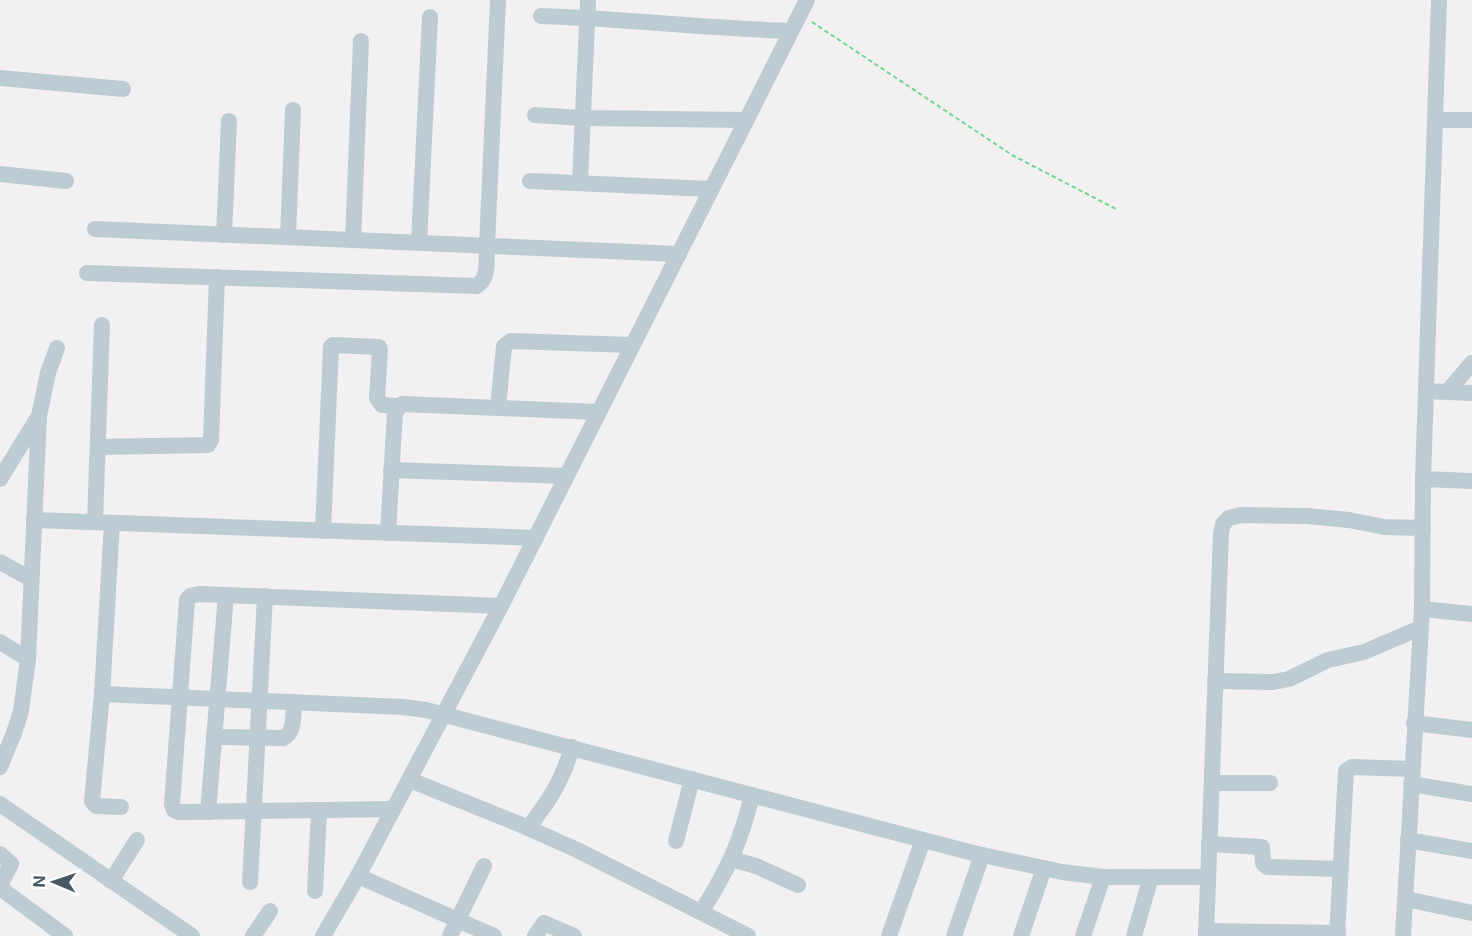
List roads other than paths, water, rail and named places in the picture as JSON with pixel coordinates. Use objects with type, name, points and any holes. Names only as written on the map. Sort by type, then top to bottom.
[{"type":"street","points":[[87,273],[476,286],[482,283],[485,277],[487,246],[498,0]]},
{"type":"street","points":[[580,183],[588,0]]},
{"type":"street","points":[[1403,936],[1422,609],[1426,391],[1439,0]]},
{"type":"street","points":[[323,936],[410,780],[501,606],[803,7]]},
{"type":"street","points":[[541,16],[791,31]]},
{"type":"street","points":[[419,243],[430,17]]},
{"type":"street","points":[[353,240],[361,41]]},
{"type":"street","points":[[0,78],[123,89]]},
{"type":"street","points":[[288,237],[293,110]]},
{"type":"street","points":[[535,115],[583,118],[746,120]]},
{"type":"street","points":[[1436,120],[1472,120]]},
{"type":"street","points":[[224,234],[229,121]]},
{"type":"street","points":[[0,174],[66,181]]},
{"type":"street","points":[[530,181],[710,189]]},
{"type":"street","points":[[95,229],[679,254]]},
{"type":"street","points":[[98,447],[208,445],[211,440],[217,277]]},
{"type":"street","points":[[102,325],[98,447],[103,522],[102,694],[92,801],[96,806],[121,807]]},
{"type":"street","points":[[498,407],[506,343],[511,341],[632,345]]},
{"type":"street","points":[[322,531],[326,411],[333,345],[379,347],[377,398],[382,405],[398,406],[406,403],[598,412]]},
{"type":"street","points":[[0,767],[21,711],[28,659],[39,416],[48,373],[57,348]]},
{"type":"street","points":[[1448,391],[1472,363]]},
{"type":"street","points":[[1426,391],[1472,393]]},
{"type":"street","points":[[388,533],[395,412],[398,406]]},
{"type":"street","points":[[0,478],[39,416]]},
{"type":"street","points":[[391,470],[567,476]]},
{"type":"street","points":[[1424,479],[1472,482]]},
{"type":"street","points":[[1423,528],[1384,527],[1349,519],[1307,516],[1241,515],[1229,518],[1223,524],[1206,933],[1338,934],[1346,771],[1348,768],[1352,766],[1411,777],[1472,794]]},
{"type":"street","points":[[34,520],[536,538]]},
{"type":"street","points":[[0,562],[31,579]]},
{"type":"street","points":[[393,809],[208,812],[174,810],[172,804],[187,600],[194,594],[501,606]]},
{"type":"street","points":[[208,812],[226,595]]},
{"type":"street","points":[[250,882],[265,596]]},
{"type":"street","points":[[1422,609],[1472,614]]},
{"type":"street","points":[[1215,681],[1273,682],[1289,679],[1328,660],[1364,652],[1420,628]]},
{"type":"street","points":[[0,642],[28,659]]},
{"type":"street","points":[[102,694],[403,707],[445,713],[982,855],[1102,877],[1208,877]]},
{"type":"street","points":[[214,737],[288,737],[291,732],[294,703]]},
{"type":"street","points":[[0,723],[14,733]]},
{"type":"street","points":[[1414,723],[1472,730]]},
{"type":"street","points":[[528,828],[555,792],[572,747]]},
{"type":"street","points":[[676,842],[692,779]]},
{"type":"street","points":[[410,780],[528,828],[621,871],[748,936]]},
{"type":"street","points":[[1212,783],[1270,783]]},
{"type":"street","points":[[701,912],[726,873],[747,817],[752,795]]},
{"type":"street","points":[[0,804],[192,936]]},
{"type":"street","points":[[315,891],[319,810]]},
{"type":"street","points":[[111,881],[137,840]]},
{"type":"street","points":[[889,936],[922,840]]},
{"type":"street","points":[[1408,840],[1472,851]]},
{"type":"street","points":[[1209,844],[1262,847],[1263,863],[1267,867],[1341,869]]},
{"type":"street","points":[[0,854],[11,864],[1,883],[4,891],[65,936]]},
{"type":"street","points":[[954,936],[982,855]]},
{"type":"street","points":[[732,859],[756,866],[798,885]]},
{"type":"street","points":[[450,936],[484,866]]},
{"type":"street","points":[[1021,936],[1044,868]]},
{"type":"street","points":[[358,876],[494,936]]},
{"type":"street","points":[[1083,936],[1102,877]]},
{"type":"street","points":[[1134,936],[1151,877]]},
{"type":"street","points":[[1406,899],[1472,913]]},
{"type":"street","points":[[253,936],[270,911]]},
{"type":"street","points":[[535,936],[543,923],[574,936]]}]
